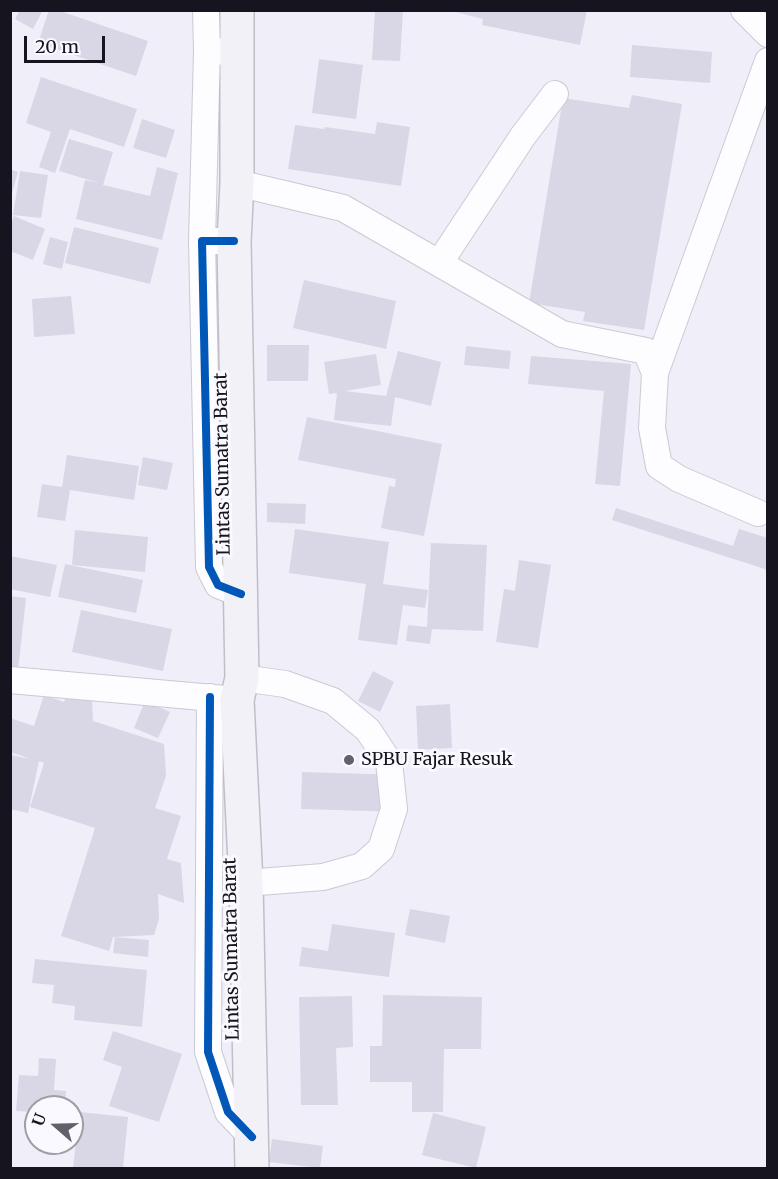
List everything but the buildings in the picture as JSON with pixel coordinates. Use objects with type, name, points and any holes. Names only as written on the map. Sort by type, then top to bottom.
[{"type":"highway","name":"Lintas Sumatra Barat","points":[[237,10],[221,51],[237,183],[234,241],[241,594],[230,692],[246,883],[252,1153]]},
{"type":"street","points":[[206,10],[221,51],[202,241],[209,567],[218,585],[241,594]]},
{"type":"street","points":[[744,10],[768,34]]},
{"type":"street","points":[[758,513],[679,479],[659,466],[652,428],[655,373],[768,61]]},
{"type":"street","points":[[440,262],[523,136],[555,94]]},
{"type":"street","points":[[237,183],[343,208],[562,334],[645,351],[655,373]]},
{"type":"street","points":[[202,241],[234,241]]},
{"type":"street","points":[[10,680],[230,692],[285,684],[333,700],[368,730],[389,762],[394,808],[381,849],[362,866],[323,877],[246,883]]},
{"type":"street","points":[[230,692],[208,1052],[228,1112],[252,1153]]},
{"type":"cycle path","points":[[234,241],[202,241],[209,567],[218,585],[241,594]]},
{"type":"cycle path","points":[[210,697],[208,1052],[228,1112],[252,1137]]},
{"type":"place","name":"SPBU Fajar Resuk","points":[[349,760]]}]
